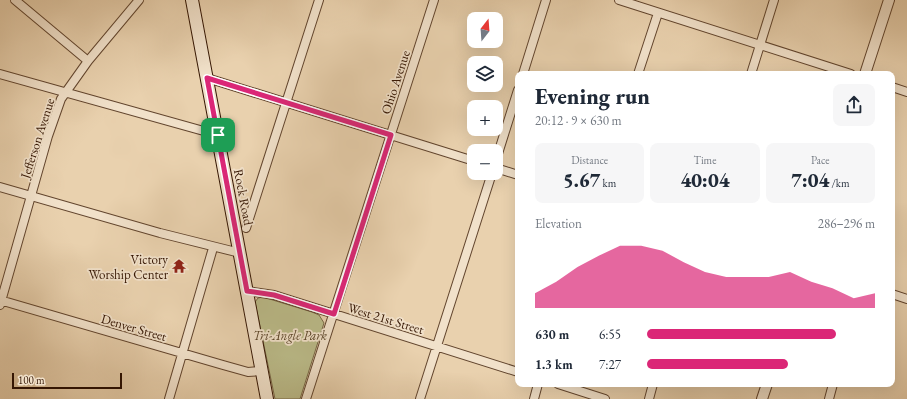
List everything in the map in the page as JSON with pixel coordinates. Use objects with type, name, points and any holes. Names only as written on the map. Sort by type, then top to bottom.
[{"type":"main road","name":"Rock Road","points":[[192,0],[266,399]]},
{"type":"street","points":[[15,0],[88,61]]},
{"type":"street","name":"Jefferson Avenue","points":[[0,302],[58,105],[65,92],[88,61],[139,0]]},
{"type":"street","points":[[246,228],[319,0]]},
{"type":"street","name":"Ohio Avenue","points":[[306,399],[434,0]]},
{"type":"street","points":[[524,71],[546,0]]},
{"type":"street","points":[[618,0],[842,71]]},
{"type":"street","points":[[752,71],[774,0]]},
{"type":"street","points":[[866,71],[888,0]]},
{"type":"street","points":[[639,71],[658,13]]},
{"type":"street","points":[[0,74],[218,135]]},
{"type":"street","points":[[207,78],[467,159]]},
{"type":"street","points":[[895,88],[907,92]]},
{"type":"street","points":[[501,144],[515,100]]},
{"type":"street","points":[[503,170],[515,174]]},
{"type":"street","points":[[420,399],[490,180]]},
{"type":"street","points":[[0,187],[213,248],[240,253]]},
{"type":"street","points":[[168,399],[213,248]]},
{"type":"street","name":"West 21st Street","points":[[247,291],[274,295],[515,371]]},
{"type":"street","points":[[895,295],[907,299]]},
{"type":"street","name":"Denver Street","points":[[0,302],[248,372],[261,371]]},
{"type":"street","points":[[534,399],[537,387]]},
{"type":"street","points":[[567,387],[605,399]]},
{"type":"street","points":[[648,399],[652,387]]},
{"type":"street","points":[[762,399],[766,387]]},
{"type":"street","points":[[829,399],[832,387]]},
{"type":"green space","name":"Tri-Angle Park","points":[[263,297],[312,312],[319,315],[324,323],[300,399],[275,399],[255,302],[258,298]]},
{"type":"place","name":"Victory Worship Center","points":[[179,266]]},
{"type":"route","points":[[207,78],[391,135],[334,314],[274,295],[262,292],[247,291],[218,135],[207,78]]}]
